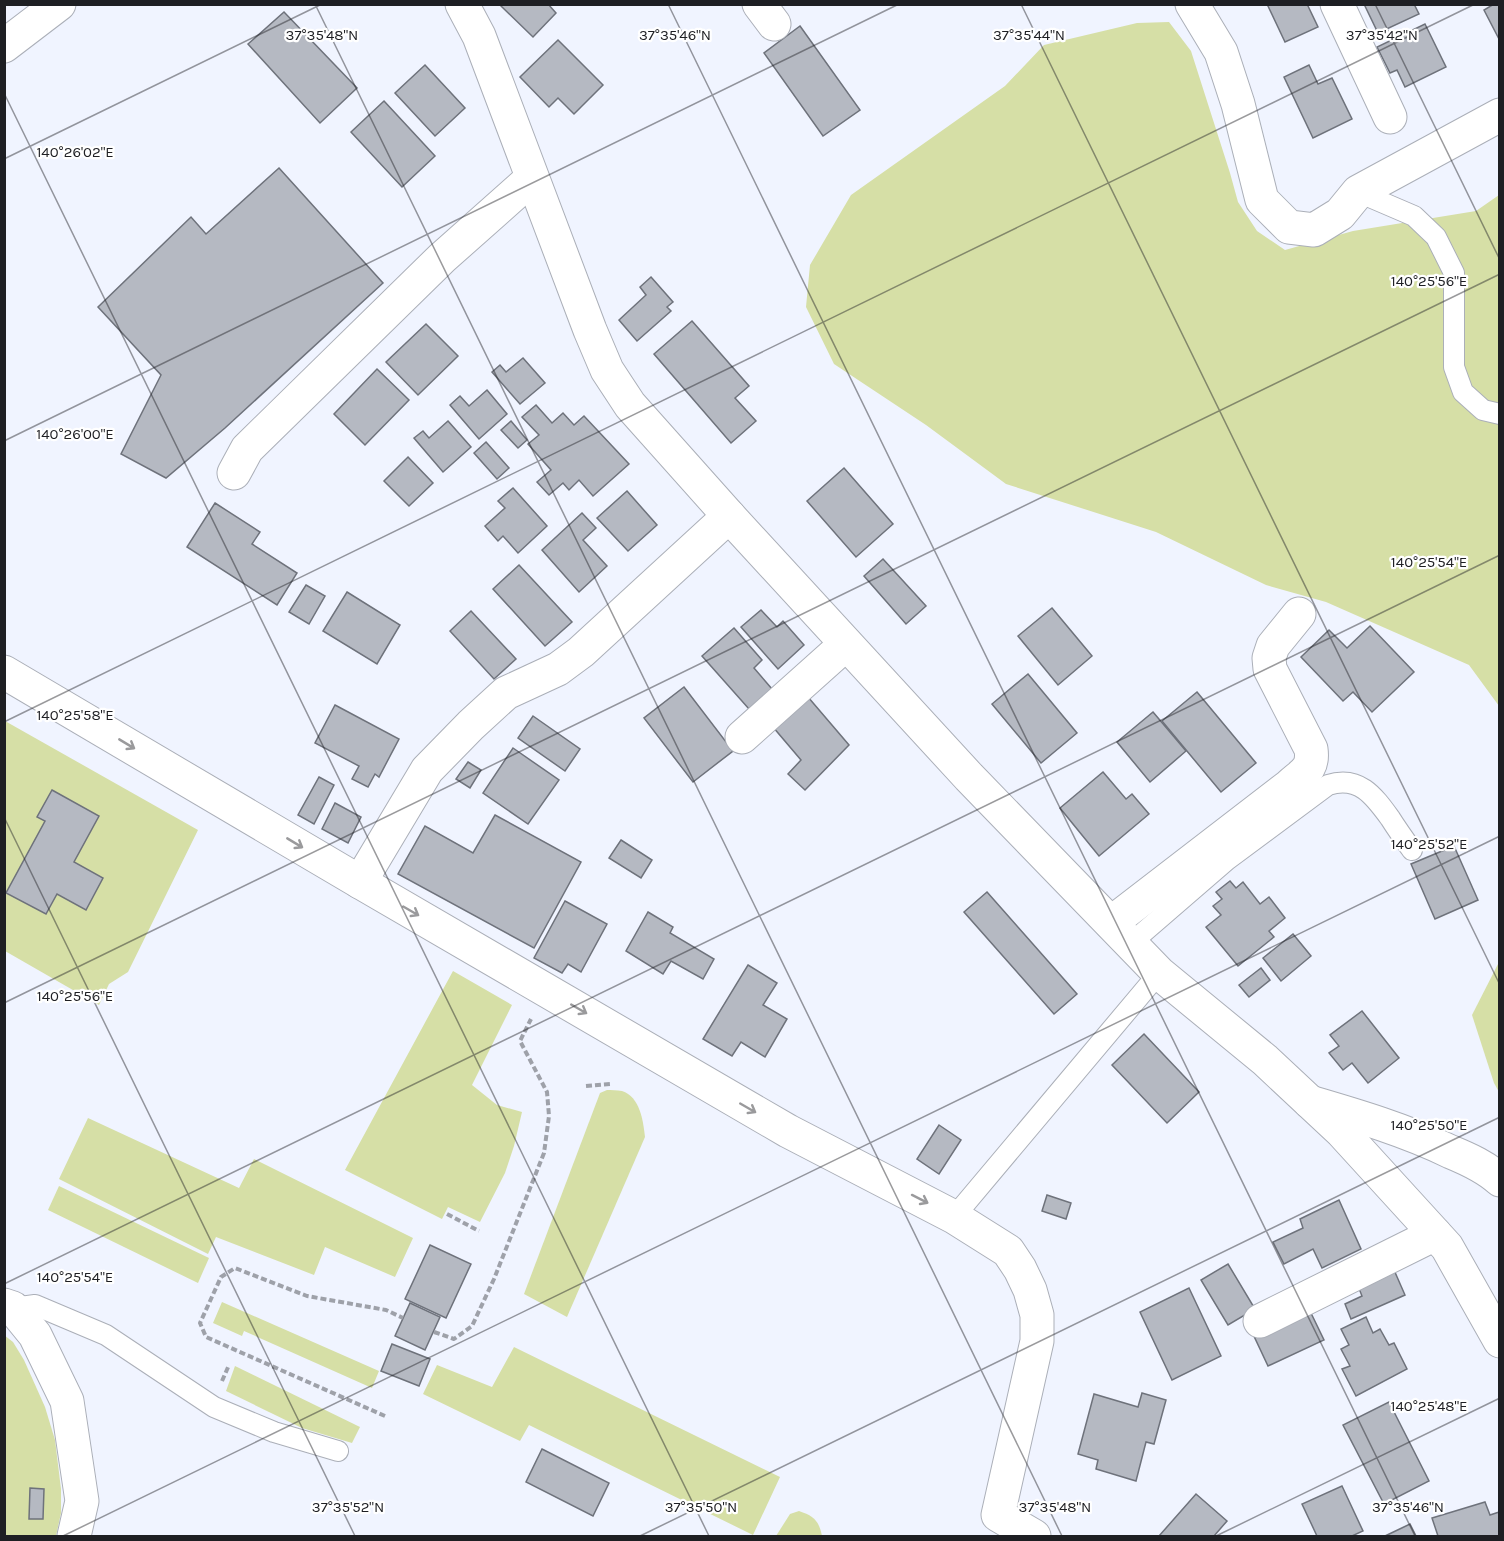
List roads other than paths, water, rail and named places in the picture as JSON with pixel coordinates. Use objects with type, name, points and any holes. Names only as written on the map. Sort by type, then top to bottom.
[{"type":"street","points":[[4,46],[59,4]]},
{"type":"street","points":[[462,4],[479,36],[590,330],[608,370],[630,405],[969,777],[1160,973],[1265,1060],[1342,1132],[1447,1247],[1500,1341]]},
{"type":"street","points":[[1192,4],[1221,52],[1238,104],[1262,200],[1289,227],[1314,230],[1340,214],[1358,192],[1500,114]]},
{"type":"street","points":[[1337,4],[1390,117]]},
{"type":"street","points":[[234,473],[247,449],[442,258],[532,178]]},
{"type":"street","points":[[360,882],[427,770],[471,725],[506,693],[558,669],[581,652],[729,516]]},
{"type":"street","points":[[1121,933],[1310,768],[1311,749],[1270,669],[1269,658],[1273,646],[1299,614]]},
{"type":"street","points":[[742,737],[846,644]]},
{"type":"street","points":[[4,672],[788,1131],[954,1217],[1008,1251],[1030,1290],[1037,1315],[1037,1341],[995,1526],[1034,1536]]},
{"type":"street","points":[[1310,1102],[1393,1127],[1472,1162],[1500,1180]]},
{"type":"street","points":[[1260,1322],[1435,1234]]},
{"type":"street","points":[[9,1306],[35,1335],[67,1401],[82,1501],[74,1536]]},
{"type":"lane","points":[[1358,192],[1414,216],[1436,237],[1454,273],[1454,367],[1463,392],[1483,410],[1500,414]]},
{"type":"lane","points":[[1121,933],[1227,860],[1328,785],[1340,781],[1358,785],[1375,798],[1412,850]]},
{"type":"lane","points":[[954,1217],[1160,973]]},
{"type":"lane","points":[[9,1306],[35,1305],[106,1335],[214,1407],[274,1432],[338,1451]]}]
